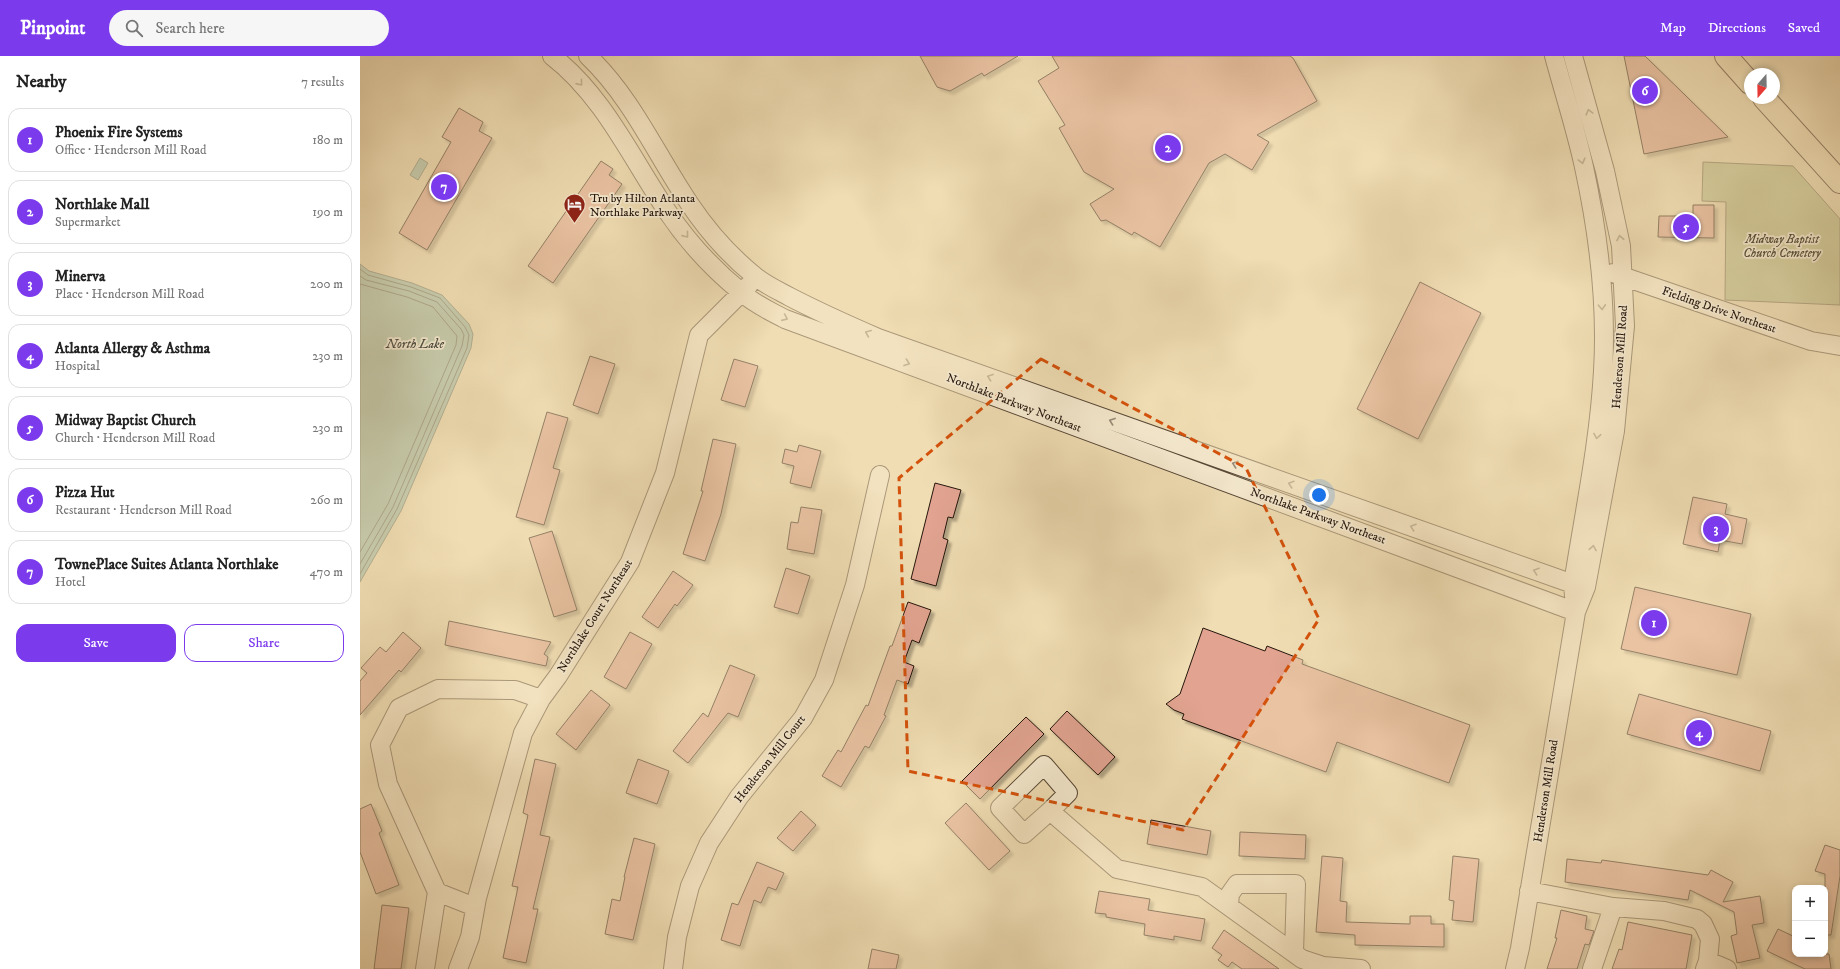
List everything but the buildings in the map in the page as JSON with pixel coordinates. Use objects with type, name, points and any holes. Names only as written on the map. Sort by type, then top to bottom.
[{"type":"main road","points":[[1726,56],[1744,76]]},
{"type":"main road","points":[[1769,104],[1840,182]]},
{"type":"street","name":"Northlake Parkway Northeast","points":[[552,56],[577,78],[598,106],[677,224],[714,267],[741,293],[760,306],[785,319],[1576,612]]},
{"type":"street","name":"Northlake Parkway Northeast","points":[[588,56],[622,95],[689,203],[707,227],[738,261],[757,278],[822,314],[878,338],[1579,585]]},
{"type":"street","name":"Henderson Mill Road","points":[[1515,969],[1520,948],[1576,612],[1598,429],[1603,370],[1603,324],[1599,268],[1592,211],[1584,166],[1554,56]]},
{"type":"street","name":"Henderson Mill Road","points":[[1573,56],[1616,217],[1624,277],[1625,326],[1615,431],[1579,585]]},
{"type":"street","name":"Fielding Drive Northeast","points":[[1599,268],[1811,341],[1840,346]]},
{"type":"street","name":"Northlake Court Northeast","points":[[458,969],[470,937],[475,907],[523,733],[541,699],[558,676],[630,562],[665,474],[699,335],[757,278]]},
{"type":"street","name":"Henderson Mill Court","points":[[673,969],[677,937],[690,886],[709,843],[739,797],[803,718],[824,680],[855,585],[880,475]]},
{"type":"street","points":[[425,969],[437,892],[388,784],[380,745],[399,708],[438,689],[516,690],[541,699]]},
{"type":"street","points":[[1050,810],[1117,869],[1202,887],[1302,959],[1323,966],[1361,969]]},
{"type":"street","points":[[1228,905],[1230,894],[1238,884],[1296,884],[1294,953]]},
{"type":"street","points":[[1529,891],[1613,907],[1664,912],[1697,918],[1703,924],[1710,939],[1707,965],[1727,969]]},
{"type":"street","points":[[437,892],[475,907]]},
{"type":"street","points":[[1592,969],[1613,907]]},
{"type":"highlighted area","points":[[1041,359],[1246,468],[1319,619],[1183,830],[908,771],[899,478]]},
{"type":"green space","name":"Midway Baptist Church Cemetery","points":[[1703,162],[1793,166],[1840,219],[1840,305],[1725,300],[1726,202],[1702,201]]},
{"type":"water","points":[[420,158],[428,163],[418,180],[410,175]]},
{"type":"water","name":"North Lake","points":[[360,264],[369,271],[412,283],[442,295],[469,324],[473,334],[471,348],[401,511],[360,582]]},
{"type":"place","name":"Pizza Hut","points":[[1645,91]]},
{"type":"place","name":"Northlake Mall","points":[[1168,148]]},
{"type":"place","name":"TownePlace Suites Atlanta Northlake","points":[[444,187]]},
{"type":"place","name":"Tru by Hilton Atlanta Northlake Parkway","points":[[575,224]]},
{"type":"place","name":"Midway Baptist Church","points":[[1686,227]]},
{"type":"place","name":"Minerva","points":[[1716,529]]},
{"type":"place","name":"Phoenix Fire Systems","points":[[1654,623]]},
{"type":"place","name":"Atlanta Allergy & Asthma","points":[[1699,733]]}]
